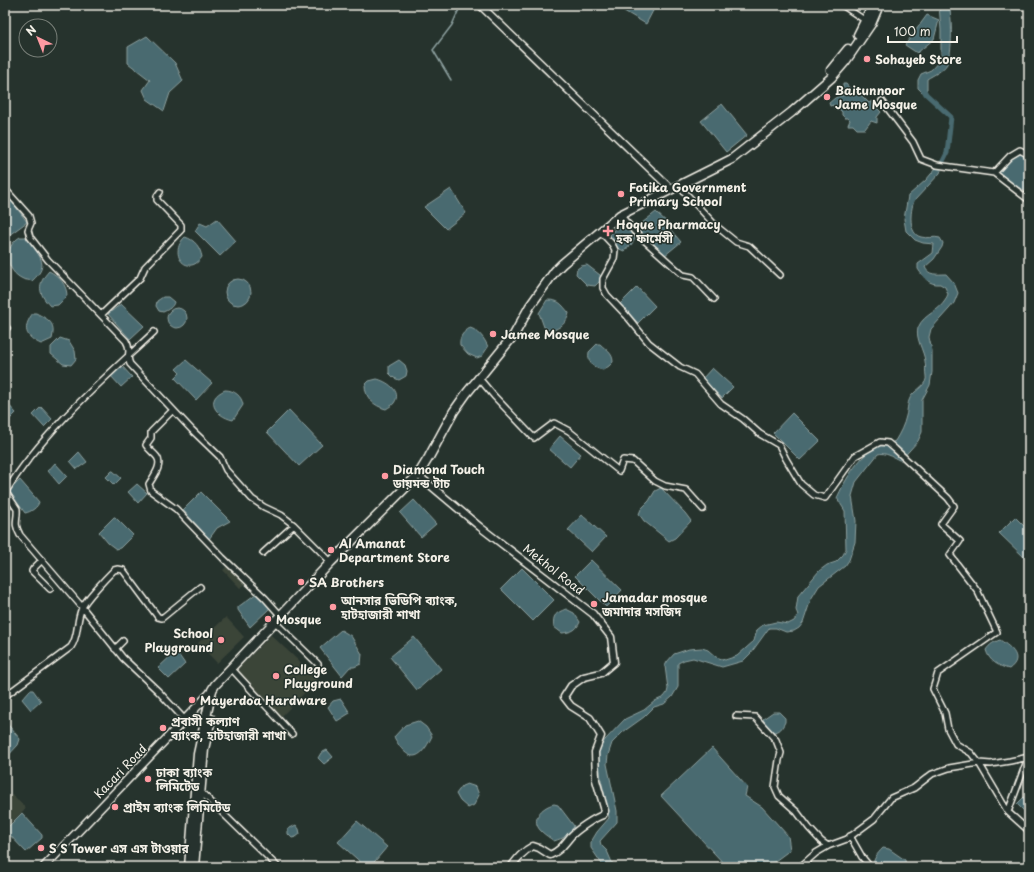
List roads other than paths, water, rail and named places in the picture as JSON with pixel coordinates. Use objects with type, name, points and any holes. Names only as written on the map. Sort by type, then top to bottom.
[{"type":"highway","points":[[869,22],[874,5]]},
{"type":"highway","points":[[189,867],[198,754],[215,691],[231,668],[331,562],[418,475],[429,458],[454,411],[478,377],[514,335],[530,306],[555,271],[569,256],[620,215],[732,159],[808,98],[832,77],[845,62],[879,5]]},
{"type":"highway","points":[[194,867],[207,722]]},
{"type":"main road","name":"Kacari Road","points":[[44,867],[185,720],[215,691]]},
{"type":"street","points":[[480,5],[715,225],[736,242],[749,246],[780,275]]},
{"type":"street","points":[[842,5],[869,22]]},
{"type":"street","points":[[882,101],[913,142],[921,159],[937,165],[994,173],[1029,200]]},
{"type":"street","points":[[994,173],[1010,156],[1020,150],[1029,155]]},
{"type":"street","points":[[5,190],[28,216],[31,223],[28,230],[30,238],[48,260],[128,344],[130,349],[128,360],[130,364],[220,457],[226,470],[252,499],[294,525],[331,562]]},
{"type":"street","points":[[101,315],[140,278],[145,267],[181,230],[181,224],[158,200],[157,196],[160,192]]},
{"type":"street","points":[[620,215],[635,232],[683,275],[693,277],[714,299]]},
{"type":"street","points":[[600,231],[616,250],[614,259],[603,278],[603,288],[606,295],[626,315],[649,343],[680,367],[695,374],[721,404],[743,419],[760,434],[779,445],[786,460],[801,484],[814,496],[825,498],[855,456],[880,442],[888,443],[895,449],[948,498],[954,506],[941,524],[960,541],[950,555],[977,590],[997,632],[938,673],[933,689],[945,713],[948,729],[956,744],[971,753],[979,763],[1008,812],[1029,831]]},
{"type":"street","points":[[154,332],[62,421],[26,463],[5,492],[17,509],[15,522],[16,528],[20,535],[82,607],[123,658],[158,691],[185,720]]},
{"type":"street","points":[[478,377],[534,438],[554,423],[569,431],[619,471],[623,460],[633,461],[655,481],[665,486],[686,490],[703,509]]},
{"type":"street","points":[[173,410],[152,432],[151,438],[146,445],[159,461],[158,468],[149,484],[151,490],[176,509],[227,563],[265,598],[281,616]]},
{"type":"street","name":"Mekhol Road","points":[[418,475],[480,527],[593,614],[611,637],[614,662],[602,673],[584,677],[571,686],[564,697],[571,706],[590,718],[601,736],[595,752],[596,780],[605,811],[603,815],[598,816],[572,835],[557,852],[550,855],[533,846],[519,857],[511,867]]},
{"type":"street","points":[[263,553],[294,525]]},
{"type":"street","points":[[42,560],[33,568],[32,571],[50,588]]},
{"type":"street","points":[[5,696],[71,647],[75,641],[75,634],[82,607],[114,570],[123,570],[158,617],[162,618],[200,587]]},
{"type":"street","points":[[275,622],[318,664]]},
{"type":"street","points":[[115,649],[123,641]]},
{"type":"street","points":[[231,668],[292,734]]},
{"type":"street","points":[[736,716],[755,717],[776,740],[782,753],[779,760],[775,787],[779,796],[797,812],[809,828],[828,846]]},
{"type":"street","points":[[800,867],[816,853],[828,846],[847,839],[874,819],[891,798],[914,788],[932,774],[950,768],[979,763],[991,764],[1029,757]]},
{"type":"street","points":[[1008,812],[1029,757]]},
{"type":"street","points":[[201,792],[278,867]]},
{"type":"street","points":[[850,836],[862,857],[870,867]]},
{"type":"water","points":[[614,5],[656,5],[646,24]]},
{"type":"water","points":[[939,5],[949,5],[951,35],[949,59],[943,69],[927,79],[927,89],[922,92],[918,88],[918,80],[921,74],[931,70],[941,59]]},
{"type":"water","points":[[927,15],[939,20],[934,39],[917,53],[905,45]]},
{"type":"water","points":[[147,36],[175,63],[183,81],[170,93],[164,111],[147,99],[143,90],[150,80],[128,63],[128,47]]},
{"type":"water","points":[[843,84],[846,84],[850,89],[855,89],[869,103],[872,101],[873,106],[881,112],[877,117],[877,123],[871,121],[865,129],[857,129],[853,125],[848,125],[850,120],[842,115],[842,112],[839,109],[835,109],[833,105],[830,106],[829,103],[834,99],[839,96],[843,96]]},
{"type":"water","points":[[722,104],[747,135],[726,152],[701,121]]},
{"type":"water","points":[[1017,154],[1025,155],[1029,158],[1029,191],[1012,184],[1004,178],[999,171],[1012,157]]},
{"type":"water","points":[[936,168],[941,170],[940,173],[914,201],[911,222],[914,232],[917,235],[926,238],[940,238],[943,243],[942,247],[934,259],[925,267],[928,272],[931,273],[946,274],[954,283],[958,293],[954,303],[931,329],[929,337],[932,351],[932,372],[930,385],[922,400],[922,432],[918,441],[901,460],[886,454],[878,454],[856,482],[852,496],[856,521],[855,542],[849,560],[845,566],[819,586],[811,599],[803,623],[799,628],[794,631],[786,632],[776,628],[769,628],[751,653],[743,661],[722,667],[693,658],[678,663],[678,687],[672,697],[664,704],[654,707],[612,743],[607,764],[617,811],[617,822],[600,841],[601,845],[607,851],[614,867],[604,867],[591,848],[591,842],[609,818],[597,752],[605,740],[625,719],[644,710],[655,701],[664,697],[668,689],[665,666],[674,654],[689,649],[702,648],[708,650],[716,657],[725,660],[737,656],[754,641],[757,630],[763,625],[776,622],[788,624],[794,621],[798,615],[796,610],[798,596],[819,571],[827,565],[836,562],[843,555],[846,549],[845,511],[837,498],[844,484],[860,460],[873,449],[881,446],[889,446],[899,435],[907,413],[910,397],[924,384],[926,379],[925,361],[917,332],[918,328],[925,318],[942,305],[948,294],[945,287],[940,284],[930,282],[918,269],[918,264],[933,253],[934,244],[923,243],[915,240],[906,231],[904,219],[908,196],[926,180]]},
{"type":"water","points":[[451,189],[466,213],[446,229],[424,207]]},
{"type":"water","points":[[5,192],[27,222],[5,238]]},
{"type":"water","points":[[656,212],[672,227],[670,229],[681,242],[664,256],[636,230]]},
{"type":"water","points":[[217,219],[236,241],[220,256],[195,231],[200,223],[207,226]]},
{"type":"water","points":[[618,225],[628,230],[635,239],[624,251],[617,248],[610,235]]},
{"type":"water","points":[[20,237],[28,237],[41,259],[41,269],[32,281],[17,275],[8,259],[11,247]]},
{"type":"water","points":[[185,237],[192,240],[196,244],[202,257],[197,263],[191,265],[182,261],[179,256],[178,250]]},
{"type":"water","points":[[587,265],[600,275],[601,278],[595,286],[587,285],[576,274],[577,269],[581,266]]},
{"type":"water","points":[[49,271],[62,281],[66,288],[67,296],[58,305],[50,306],[41,293],[40,288],[42,280]]},
{"type":"water","points":[[238,279],[247,283],[251,292],[247,301],[238,305],[229,301],[225,292],[229,283]]},
{"type":"water","points":[[637,287],[655,306],[638,323],[620,304]]},
{"type":"water","points":[[163,297],[168,297],[174,302],[170,308],[163,312],[159,311],[156,306],[157,301]]},
{"type":"water","points":[[547,300],[558,302],[569,313],[567,320],[563,325],[551,331],[544,327],[539,313]]},
{"type":"water","points":[[121,304],[144,326],[130,339],[108,314]]},
{"type":"water","points":[[177,308],[184,311],[187,318],[184,325],[177,328],[170,325],[167,318],[170,311]]},
{"type":"water","points":[[33,313],[41,315],[50,322],[53,329],[52,339],[41,344],[31,338],[26,328],[27,323]]},
{"type":"water","points":[[470,328],[481,335],[488,347],[482,356],[477,358],[468,354],[460,345],[462,335]]},
{"type":"water","points":[[60,338],[69,341],[75,351],[76,359],[71,365],[63,364],[51,354],[51,347]]},
{"type":"water","points":[[597,344],[600,344],[607,350],[613,359],[613,362],[603,370],[596,368],[589,359],[589,352]]},
{"type":"water","points":[[186,360],[212,383],[196,400],[175,378],[180,373],[176,369]]},
{"type":"water","points":[[399,360],[405,365],[407,371],[406,376],[399,380],[394,378],[389,373],[389,366]]},
{"type":"water","points":[[121,365],[132,377],[121,387],[110,375]]},
{"type":"water","points":[[712,368],[733,387],[722,398],[702,379]]},
{"type":"water","points":[[377,379],[389,384],[396,394],[396,399],[393,404],[386,409],[374,404],[368,398],[365,390],[365,385],[369,381]]},
{"type":"water","points":[[225,390],[237,394],[243,405],[233,420],[221,415],[214,407],[215,398]]},
{"type":"water","points":[[5,401],[16,413],[6,422]]},
{"type":"water","points":[[41,407],[52,419],[44,427],[33,415]]},
{"type":"water","points":[[289,410],[322,445],[299,466],[267,432]]},
{"type":"water","points":[[792,413],[820,441],[800,460],[773,433]]},
{"type":"water","points":[[560,436],[581,454],[570,467],[549,449]]},
{"type":"water","points":[[79,452],[87,462],[77,469],[70,461]]},
{"type":"water","points":[[55,463],[67,476],[59,484],[48,471]]},
{"type":"water","points":[[112,471],[121,478],[114,485],[106,477]]},
{"type":"water","points":[[20,480],[39,502],[30,512],[25,513],[9,491]]},
{"type":"water","points":[[137,484],[147,493],[138,503],[128,492]]},
{"type":"water","points":[[661,488],[691,521],[675,538],[669,541],[644,521],[639,514],[641,509],[649,501],[655,491]]},
{"type":"water","points":[[201,492],[230,521],[217,528],[209,539],[183,510]]},
{"type":"water","points":[[414,500],[436,524],[421,537],[400,513]]},
{"type":"water","points":[[582,515],[606,537],[592,552],[568,530]]},
{"type":"water","points":[[114,517],[133,535],[120,548],[116,549],[108,543],[99,532]]},
{"type":"water","points":[[1015,517],[1029,531],[1029,554],[1025,558],[999,533]]},
{"type":"water","points":[[591,560],[622,590],[606,607],[575,576]]},
{"type":"water","points":[[522,568],[554,600],[533,621],[501,589]]},
{"type":"water","points":[[257,593],[270,608],[250,627],[238,610],[238,607]]},
{"type":"water","points":[[566,609],[574,613],[580,622],[573,630],[562,633],[554,627],[554,617],[557,613]]},
{"type":"water","points":[[341,630],[351,636],[362,654],[361,664],[350,667],[342,676],[320,648]]},
{"type":"water","points":[[414,637],[441,669],[417,690],[390,657]]},
{"type":"water","points":[[1000,640],[1009,646],[1015,653],[1016,661],[1009,669],[994,662],[987,654],[986,650],[989,646]]},
{"type":"water","points":[[175,652],[185,664],[169,679],[158,668]]},
{"type":"water","points":[[30,690],[33,690],[41,701],[31,710],[22,699]]},
{"type":"water","points":[[341,699],[350,713],[337,721],[328,707],[333,701]]},
{"type":"water","points":[[773,712],[779,712],[785,718],[785,722],[780,729],[773,732],[767,728],[763,719]]},
{"type":"water","points":[[5,721],[20,739],[18,745],[5,759]]},
{"type":"water","points":[[418,721],[426,727],[432,736],[423,751],[414,756],[409,755],[404,751],[394,737],[405,725]]},
{"type":"water","points":[[712,748],[747,787],[745,796],[762,807],[788,836],[790,850],[767,867],[727,867],[661,796]]},
{"type":"water","points":[[327,750],[333,757],[324,764],[318,758],[321,753]]},
{"type":"water","points":[[467,784],[476,787],[479,795],[474,805],[468,808],[460,801],[456,794],[462,786]]},
{"type":"water","points":[[1029,792],[1029,816],[1017,804]]},
{"type":"water","points":[[554,804],[558,805],[574,826],[569,834],[554,841],[538,827],[537,818],[541,811]]},
{"type":"water","points":[[22,813],[42,835],[42,838],[26,852],[5,830]]},
{"type":"water","points":[[357,821],[387,847],[370,867],[366,867],[338,842]]},
{"type":"water","points":[[296,825],[300,834],[292,838],[288,834],[288,829]]},
{"type":"water","points":[[883,848],[889,849],[905,860],[906,867],[873,867],[876,857]]},
{"type":"waterway","points":[[451,80],[433,50],[452,25],[460,7],[459,5]]},
{"type":"waterway","points":[[921,85],[926,94],[951,117],[947,153],[939,169]]},
{"type":"place","name":"Sohayeb Store","points":[[867,59]]},
{"type":"place","name":"Baitunnoor Jame Mosque","points":[[827,97]]},
{"type":"place","name":"Fotika Government Primary School","points":[[621,194]]},
{"type":"place","name":"Hoque Pharmacy হক ফার্মেসী","points":[[608,231]]},
{"type":"place","name":"Jamee Mosque","points":[[493,334]]},
{"type":"place","name":"Diamond Touch ডায়মন্ড টাচ","points":[[385,476]]},
{"type":"place","name":"Al Amanat Department Store","points":[[331,550]]},
{"type":"place","name":"SA Brothers","points":[[301,582]]},
{"type":"place","name":"Jamadar mosque জমাদার মসজিদ","points":[[594,604]]},
{"type":"place","name":"আনসার ভিডিপি ব্যাংক, হাটহাজারী শাখা","points":[[333,607]]},
{"type":"place","name":"Mosque","points":[[268,619]]},
{"type":"place","name":"School Playground","points":[[221,640]]},
{"type":"place","name":"College Playground","points":[[276,676]]},
{"type":"place","name":"Mayerdoa Hardware","points":[[192,700]]},
{"type":"place","name":"প্রবাসী কল্যাণ ব্যাংক, হাটহাজারী শাখা","points":[[163,728]]},
{"type":"place","name":"ঢাকা ব্যাংক লিমিটেড","points":[[148,779]]},
{"type":"place","name":"প্রাইম ব্যাংক লিমিটেড","points":[[115,807]]},
{"type":"place","name":"S S Tower এস এস টাওয়ার","points":[[41,848]]}]
